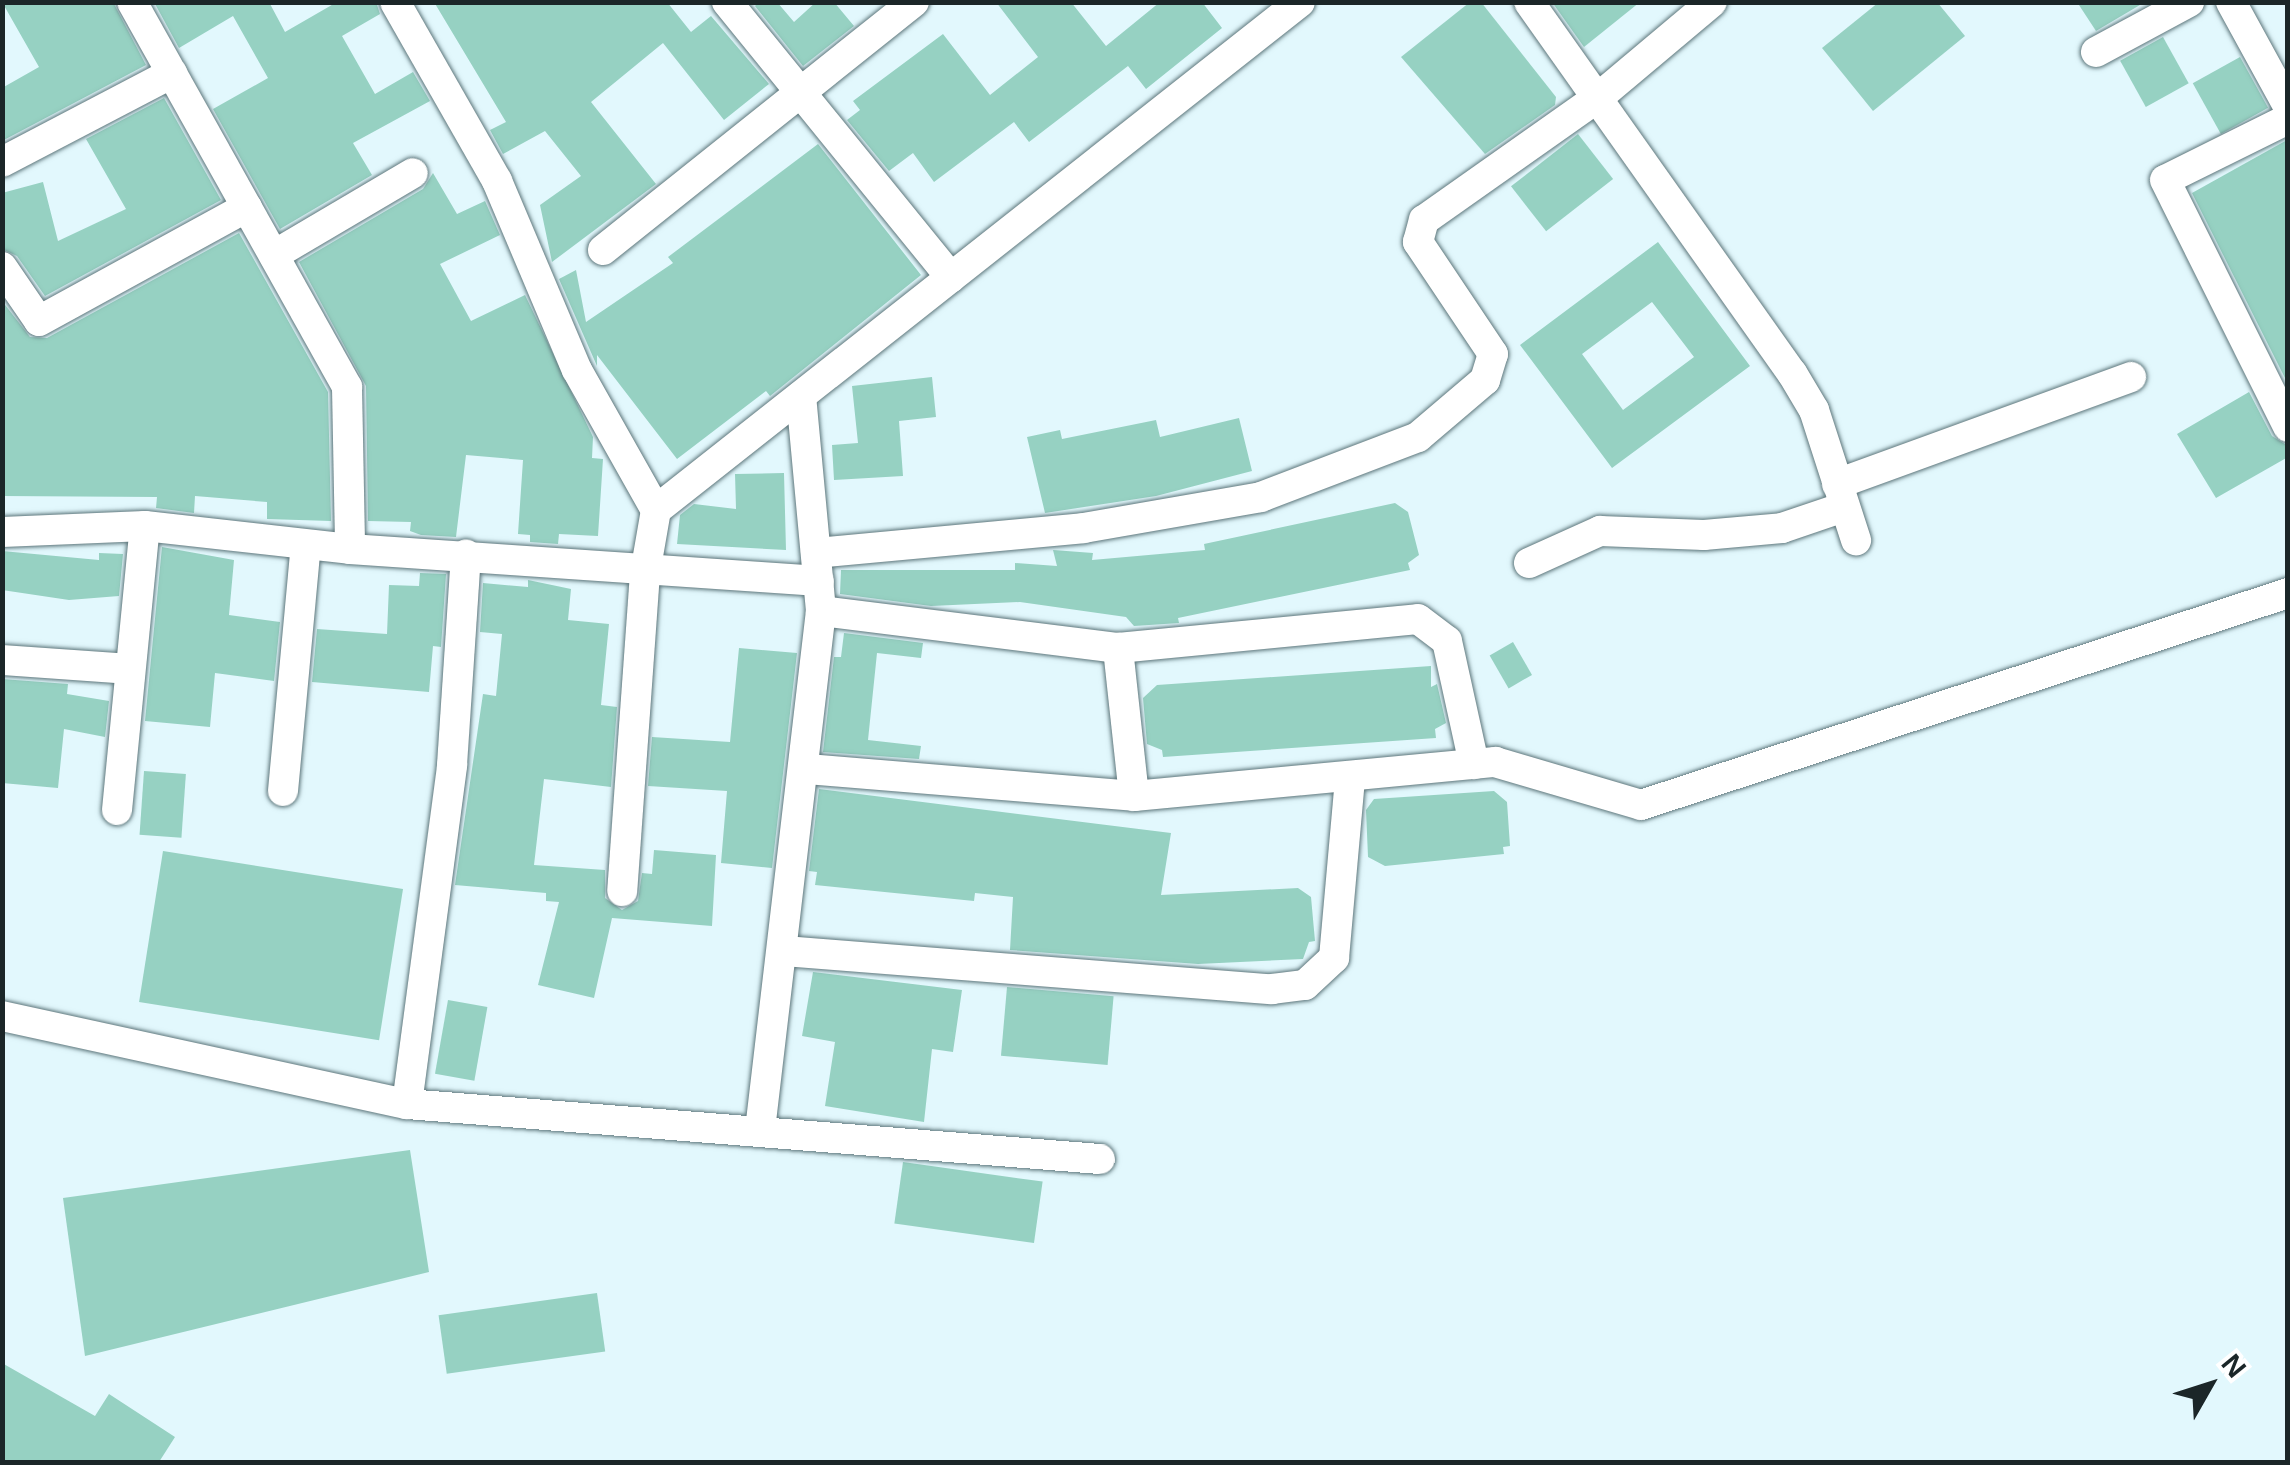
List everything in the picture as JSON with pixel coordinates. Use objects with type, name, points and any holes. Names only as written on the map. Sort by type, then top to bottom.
[{"type":"street","points":[[132,2],[346,386],[350,550]]},
{"type":"street","points":[[395,2],[497,181],[578,370],[656,510],[645,573],[622,891]]},
{"type":"street","points":[[727,2],[951,278]]},
{"type":"street","points":[[603,250],[914,2]]},
{"type":"street","points":[[656,510],[1300,2]]},
{"type":"street","points":[[1529,2],[1600,96],[1792,373],[1814,410],[1856,540]]},
{"type":"street","points":[[819,582],[1084,528],[1261,498],[1418,437],[1485,380],[1493,354],[1418,242],[1424,220],[1600,96],[1712,2]]},
{"type":"street","points":[[2096,52],[2189,2]]},
{"type":"street","points":[[2231,2],[2288,106]]},
{"type":"street","points":[[2,162],[172,72]]},
{"type":"street","points":[[2288,120],[2165,180],[2288,426]]},
{"type":"street","points":[[274,255],[413,173]]},
{"type":"street","points":[[2,266],[39,321],[247,207]]},
{"type":"street","points":[[1529,563],[1600,531],[1704,535],[1782,528],[1841,496],[2131,377]]},
{"type":"street","points":[[760,1130],[807,769],[819,582],[801,396]]},
{"type":"street","points":[[117,810],[145,526]]},
{"type":"street","points":[[2,532],[145,526],[350,550],[466,554],[645,573],[819,582],[1118,648],[1418,618],[1447,640],[1474,764]]},
{"type":"street","points":[[283,790],[306,544]]},
{"type":"street","points":[[408,1104],[452,765],[466,554]]},
{"type":"street","points":[[807,769],[1134,796],[1495,762],[1641,806],[2288,593]]},
{"type":"street","points":[[1118,648],[1134,796]]},
{"type":"street","points":[[2,660],[130,669]]},
{"type":"street","points":[[784,951],[1272,989],[1306,985],[1334,958],[1350,778]]},
{"type":"street","points":[[2,1016],[408,1104],[1100,1159]]},
{"type":"building","points":[[2,2],[113,2],[146,65],[2,141],[2,88],[39,67]]},
{"type":"building","points":[[154,2],[269,2],[285,32],[337,2],[376,2],[380,14],[342,36],[375,94],[413,72],[430,101],[353,143],[372,175],[280,229],[213,109],[268,78],[233,16],[179,48]]},
{"type":"building","points":[[434,2],[667,2],[691,32],[711,16],[769,84],[724,120],[663,43],[591,102],[656,184],[552,262],[540,205],[581,176],[545,131],[503,154],[490,130],[506,122]]},
{"type":"building","points":[[759,2],[777,2],[794,22],[816,2],[834,2],[854,26],[803,66],[755,6]]},
{"type":"building","points":[[996,2],[1071,2],[1106,46],[1160,2],[1202,2],[1222,28],[1146,89],[1128,66],[1029,142],[1014,122],[934,182],[913,153],[889,171],[847,120],[860,110],[853,101],[943,34],[990,95],[1038,57]]},
{"type":"building","points":[[1470,2],[1481,2],[1556,97],[1555,105],[1485,154],[1401,57]]},
{"type":"building","points":[[1552,2],[1640,2],[1584,47]]},
{"type":"building","points":[[1879,2],[1937,2],[1965,36],[1873,111],[1822,48]]},
{"type":"building","points":[[2077,2],[2145,2],[2096,31]]},
{"type":"building","points":[[2163,37],[2189,83],[2146,107],[2120,61]]},
{"type":"building","points":[[2240,57],[2268,108],[2221,134],[2193,83]]},
{"type":"building","points":[[164,98],[221,200],[45,296],[17,256],[2,249],[2,193],[43,182],[58,241],[126,209],[86,139]]},
{"type":"building","points":[[1578,134],[1613,179],[1546,231],[1511,186]]},
{"type":"building","points":[[2288,141],[2288,384],[2192,193]]},
{"type":"building","points":[[818,144],[921,275],[770,396],[766,391],[677,459],[597,355],[597,366],[559,279],[576,270],[586,322],[673,263],[668,257]]},
{"type":"building","points":[[433,173],[457,214],[485,201],[500,235],[440,264],[471,321],[525,295],[593,437],[592,458],[603,459],[598,536],[559,534],[558,544],[530,542],[530,535],[518,534],[523,460],[466,455],[456,537],[421,535],[410,531],[411,522],[368,521],[366,386],[299,262],[423,189]]},
{"type":"building","points":[[239,233],[328,392],[331,521],[267,519],[267,502],[195,496],[194,513],[156,508],[157,497],[2,496],[2,301],[30,337],[47,338]]},
{"type":"building","points":[[1658,242],[1750,366],[1612,468],[1520,345]],"holes":[[[1652,302],[1694,357],[1623,410],[1582,354]]]},
{"type":"building","points":[[932,377],[936,417],[899,421],[903,476],[834,480],[832,445],[858,443],[852,386]]},
{"type":"building","points":[[2249,392],[2272,436],[2288,446],[2288,457],[2216,498],[2177,434]]},
{"type":"building","points":[[1239,418],[1252,471],[1156,496],[1045,513],[1027,437],[1060,430],[1062,439],[1156,420],[1160,437]]},
{"type":"building","points":[[784,473],[786,550],[677,544],[680,515],[694,504],[736,509],[735,474]]},
{"type":"building","points":[[1395,503],[1408,512],[1419,555],[1408,563],[1410,570],[1178,618],[1179,623],[1134,626],[1126,617],[1020,602],[931,606],[840,594],[841,570],[1015,570],[1015,563],[1057,566],[1053,550],[1093,553],[1092,560],[1205,550],[1204,544]]},
{"type":"building","points":[[162,547],[234,560],[229,615],[280,622],[274,681],[215,673],[210,727],[145,721]]},
{"type":"building","points":[[2,551],[99,560],[99,553],[123,554],[119,596],[69,600],[2,590]]},
{"type":"building","points":[[420,573],[446,574],[441,647],[433,646],[429,692],[312,682],[317,629],[387,634],[389,585],[419,586]]},
{"type":"building","points":[[528,580],[571,589],[568,620],[609,624],[601,705],[617,707],[611,787],[544,779],[534,865],[605,870],[605,898],[622,910],[638,901],[642,873],[652,874],[654,850],[716,855],[712,926],[612,918],[594,998],[538,985],[559,902],[546,901],[546,893],[455,885],[483,694],[496,696],[502,634],[480,632],[483,583],[528,587]]},
{"type":"building","points":[[844,633],[923,643],[921,658],[877,653],[868,740],[921,746],[919,759],[823,752],[834,657],[841,657]]},
{"type":"building","points":[[1513,642],[1532,675],[1509,688],[1490,656]]},
{"type":"building","points":[[739,648],[797,653],[772,868],[721,863],[727,791],[648,786],[652,737],[730,742]]},
{"type":"building","points":[[1431,666],[1431,687],[1437,684],[1446,723],[1435,729],[1436,738],[1163,757],[1162,750],[1147,744],[1143,698],[1157,685]]},
{"type":"building","points":[[2,679],[68,684],[67,694],[109,701],[105,737],[64,729],[58,788],[2,783]]},
{"type":"building","points":[[144,771],[186,774],[181,838],[140,835]]},
{"type":"building","points":[[819,789],[1171,833],[1161,895],[1298,888],[1311,897],[1315,941],[1309,942],[1303,959],[1198,964],[1010,950],[1013,897],[975,893],[974,901],[815,885],[817,872],[809,871]]},
{"type":"building","points":[[1494,791],[1507,802],[1510,846],[1503,847],[1504,854],[1385,866],[1368,857],[1366,810],[1374,799]]},
{"type":"building","points":[[163,851],[403,889],[379,1040],[139,1002]]},
{"type":"building","points":[[813,972],[962,990],[953,1052],[932,1049],[924,1122],[825,1106],[835,1042],[802,1036]]},
{"type":"building","points":[[1007,987],[1114,996],[1108,1065],[1001,1056]]},
{"type":"building","points":[[448,1000],[487,1007],[474,1081],[435,1074]]},
{"type":"building","points":[[410,1150],[429,1272],[85,1356],[63,1198]]},
{"type":"building","points":[[903,1162],[1043,1182],[1034,1243],[894,1223]]},
{"type":"building","points":[[597,1293],[605,1351],[447,1374],[439,1315]]},
{"type":"building","points":[[2,1363],[95,1416],[109,1394],[175,1437],[159,1462],[2,1462]]}]
